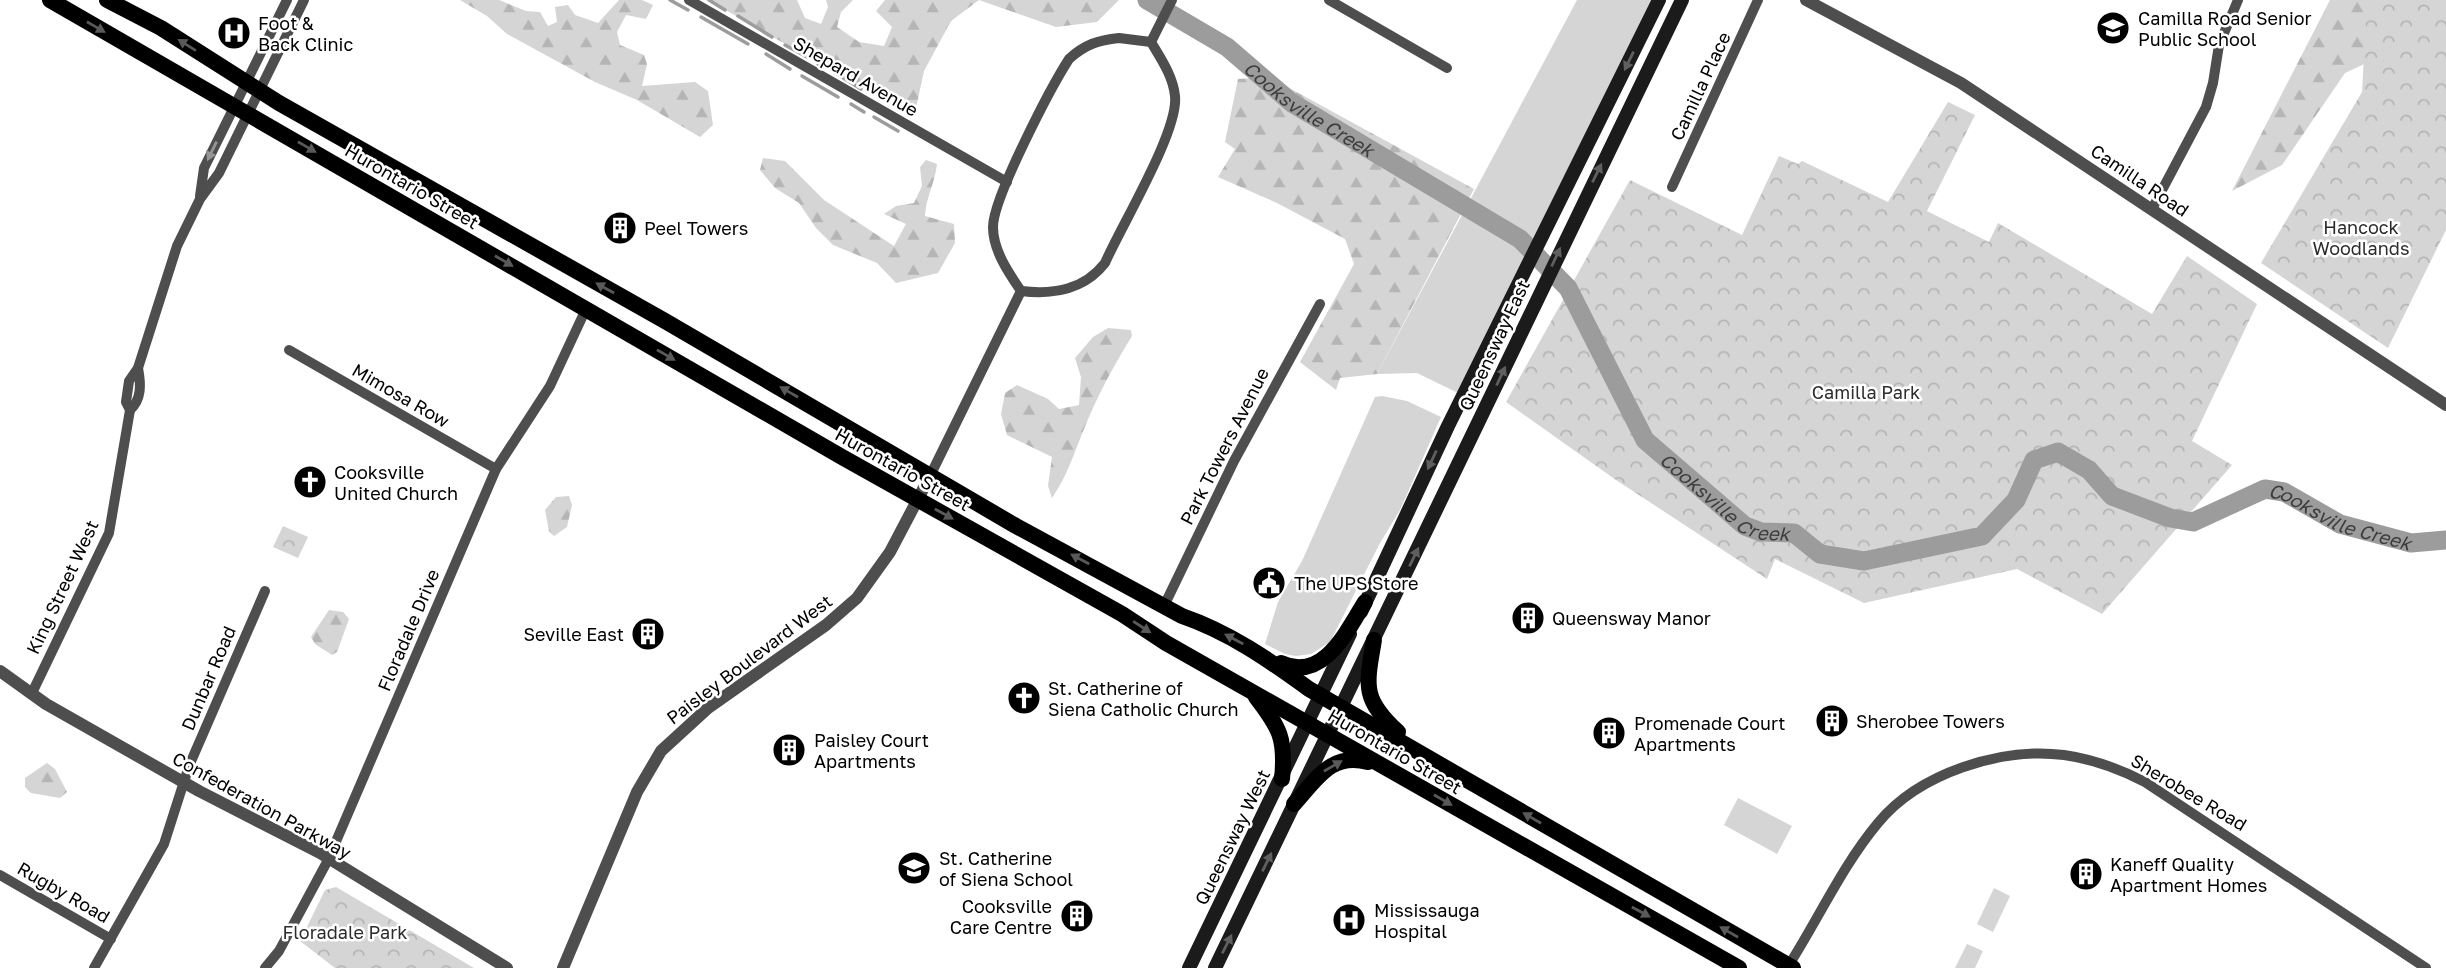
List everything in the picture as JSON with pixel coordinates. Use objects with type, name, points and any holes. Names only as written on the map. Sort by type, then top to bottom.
[{"type":"main road","name":"Hurontario Street","points":[[50,0],[1326,734],[1739,968]]},
{"type":"main road","name":"Hurontario Street","points":[[107,0],[160,29],[259,91],[780,387],[930,477],[1164,606],[1262,654],[1321,696],[1789,967]]},
{"type":"main road","name":"Queensway East","points":[[1321,696],[1448,425],[1547,231],[1658,0]]},
{"type":"main road","name":"Queensway East","points":[[1326,734],[1374,640],[1567,234],[1682,0]]},
{"type":"main road","points":[[1262,654],[1291,668],[1304,667],[1326,658],[1334,651],[1365,602]]},
{"type":"main road","points":[[1374,640],[1367,679],[1371,702],[1382,717],[1418,750]]},
{"type":"main road","points":[[1251,690],[1281,734],[1284,755],[1282,779]]},
{"type":"main road","name":"Queensway West","points":[[1189,968],[1321,696]]},
{"type":"main road","points":[[1215,968],[1326,734]]},
{"type":"main road","points":[[1294,804],[1333,764],[1352,758],[1384,767]]},
{"type":"street","name":"King Street West","points":[[200,199],[204,168],[286,0]]},
{"type":"street","name":"King Street West","points":[[32,693],[109,533],[130,410],[126,395],[138,368],[177,246],[200,199],[219,173],[304,0]]},
{"type":"street","name":"Shepard Avenue","points":[[689,0],[1007,182]]},
{"type":"street","points":[[1021,290],[1043,293],[1072,288],[1097,274],[1105,263],[1167,133],[1175,110],[1170,76],[1154,38],[1172,0]]},
{"type":"street","points":[[1329,0],[1447,68]]},
{"type":"street","name":"Camilla Place","points":[[1672,187],[1758,0]]},
{"type":"street","name":"Camilla Road","points":[[1806,0],[1961,83],[2446,404]]},
{"type":"street","points":[[2152,209],[2206,107],[2219,45],[2238,0]]},
{"type":"street","points":[[1021,290],[999,255],[994,237],[995,213],[1007,182],[1060,73],[1075,54],[1100,40],[1154,38]]},
{"type":"street","points":[[930,477],[1021,290]]},
{"type":"street","name":"Park Towers Avenue","points":[[1164,606],[1234,461],[1320,304]]},
{"type":"street","name":"Floradale Drive","points":[[265,968],[279,951],[328,860],[496,469],[550,386],[586,309]]},
{"type":"street","name":"Mimosa Row","points":[[289,350],[496,469]]},
{"type":"street","name":"Paisley Boulevard West","points":[[563,968],[637,792],[661,751],[708,708],[826,625],[857,598],[890,552],[930,477]]},
{"type":"street","name":"Dunbar Road","points":[[94,968],[164,844],[184,782],[265,591]]},
{"type":"street","name":"Confederation Parkway","points":[[0,671],[32,693],[184,782],[328,860],[507,968]]},
{"type":"street","name":"Sherobee Road","points":[[1789,967],[1842,875],[1877,823],[1899,804],[1944,776],[1988,761],[2062,755],[2104,765],[2145,782],[2426,968]]},
{"type":"street","name":"Rugby Road","points":[[0,875],[111,939]]},
{"type":"green space","points":[[460,0],[499,0],[526,11],[540,12],[548,26],[557,22],[555,7],[568,5],[575,15],[598,23],[619,0],[642,0],[653,5],[646,19],[626,15],[617,32],[620,45],[644,55],[647,64],[642,86],[695,82],[708,91],[713,125],[700,137],[637,100],[595,82],[507,34],[487,16]]},
{"type":"green space","points":[[708,0],[797,0],[805,18],[821,24],[828,7],[826,0],[853,0],[841,12],[837,27],[859,42],[884,46],[892,27],[876,11],[885,0],[979,0],[951,21],[924,71],[916,108],[859,86]]},
{"type":"green space","points":[[979,0],[1119,0],[1097,22],[1056,27]]},
{"type":"green space","points":[[1577,0],[1653,0],[1460,394],[1417,373],[1377,374]]},
{"type":"green space","points":[[2330,0],[2446,0],[2435,31],[2345,73],[2282,165],[2232,191]]},
{"type":"green space","name":"Hancock Woodlands","points":[[2364,0],[2446,0],[2446,230],[2388,348],[2261,263],[2362,92],[2366,21]]},
{"type":"green space","points":[[1269,77],[1474,189],[1377,374],[1340,378],[1336,390],[1300,362],[1354,264],[1345,239],[1277,203],[1218,177],[1235,149],[1225,142],[1238,79]]},
{"type":"green space","name":"Camilla Park","points":[[1948,102],[1975,115],[1927,211],[1989,242],[1998,223],[2152,314],[2187,256],[2257,304],[2192,441],[2232,465],[2102,614],[2017,569],[1864,603],[1775,559],[1767,579],[1616,480],[1506,402],[1630,180],[1742,235],[1779,156],[1798,164],[1802,161],[1888,202]]},
{"type":"green space","points":[[763,158],[785,161],[824,200],[894,246],[906,224],[884,214],[896,206],[914,203],[922,186],[920,167],[926,160],[937,164],[925,216],[954,224],[955,243],[938,273],[896,283],[877,263],[833,245],[816,228],[799,203],[775,188],[760,170]]},
{"type":"green space","points":[[1108,328],[1131,330],[1132,336],[1102,390],[1067,471],[1052,498],[1048,486],[1052,457],[1007,435],[1001,414],[1005,393],[1017,385],[1048,399],[1059,409],[1079,405],[1081,377],[1075,358],[1093,337]]},
{"type":"green space","points":[[1375,397],[1407,401],[1441,417],[1400,510],[1380,543],[1330,642],[1311,654],[1285,654],[1265,644],[1278,602],[1302,561]]},
{"type":"green space","points":[[569,496],[572,505],[567,527],[554,536],[549,531],[545,510],[556,497]]},
{"type":"green space","points":[[283,526],[308,537],[298,558],[273,547]]},
{"type":"green space","points":[[329,610],[343,612],[349,619],[337,652],[332,655],[315,644],[311,637]]},
{"type":"green space","points":[[47,763],[55,769],[67,792],[60,798],[31,793],[25,787],[25,778]]},
{"type":"green space","points":[[1738,798],[1792,826],[1777,854],[1724,825]]},
{"type":"green space","name":"Floradale Park","points":[[336,887],[474,968],[335,968],[300,941],[325,890]]},
{"type":"green space","points":[[1994,888],[2010,896],[1993,932],[1977,924]]},
{"type":"green space","points":[[1967,944],[1983,951],[1975,968],[1955,968]]},
{"type":"waterway","points":[[670,0],[688,10]]},
{"type":"waterway","points":[[709,0],[725,10]]},
{"type":"waterway","name":"Cooksville Creek","points":[[1147,0],[1227,47],[1292,103],[1520,239],[1568,288],[1645,440],[1745,526],[1761,532],[1794,533],[1820,554],[1864,561],[1982,536],[2016,500],[2034,460],[2058,452],[2089,470],[2112,496],[2170,518],[2193,522],[2265,489],[2284,492],[2340,524],[2411,543],[2446,540]]},
{"type":"waterway","points":[[738,16],[772,37]]},
{"type":"waterway","points":[[701,17],[748,44]]},
{"type":"waterway","points":[[785,45],[807,57]]},
{"type":"waterway","points":[[766,54],[790,69]]},
{"type":"waterway","points":[[818,64],[823,67]]},
{"type":"waterway","points":[[834,72],[861,89]]},
{"type":"waterway","points":[[802,76],[838,97]]},
{"type":"waterway","points":[[851,104],[864,112]]},
{"type":"waterway","points":[[874,117],[898,131]]},
{"type":"place","name":"Camilla Road Senior Public School","points":[[2113,28]]},
{"type":"place","name":"Foot & Back Clinic","points":[[234,33]]},
{"type":"place","name":"Peel Towers","points":[[620,228]]},
{"type":"place","name":"Cooksville United Church","points":[[310,482]]},
{"type":"place","name":"The UPS Store","points":[[1269,583]]},
{"type":"place","name":"Queensway Manor","points":[[1528,618]]},
{"type":"place","name":"Seville East","points":[[648,634]]},
{"type":"place","name":"St. Catherine of Siena Catholic Church","points":[[1024,698]]},
{"type":"place","name":"Sherobee Towers","points":[[1832,721]]},
{"type":"place","name":"Promenade Court Apartments","points":[[1609,733]]},
{"type":"place","name":"Paisley Court Apartments","points":[[789,750]]},
{"type":"place","name":"St. Catherine of Siena School","points":[[914,868]]},
{"type":"place","name":"Kaneff Quality Apartment Homes","points":[[2086,874]]},
{"type":"place","name":"Cooksville Care Centre","points":[[1077,916]]},
{"type":"place","name":"Mississauga Hospital","points":[[1349,920]]}]
